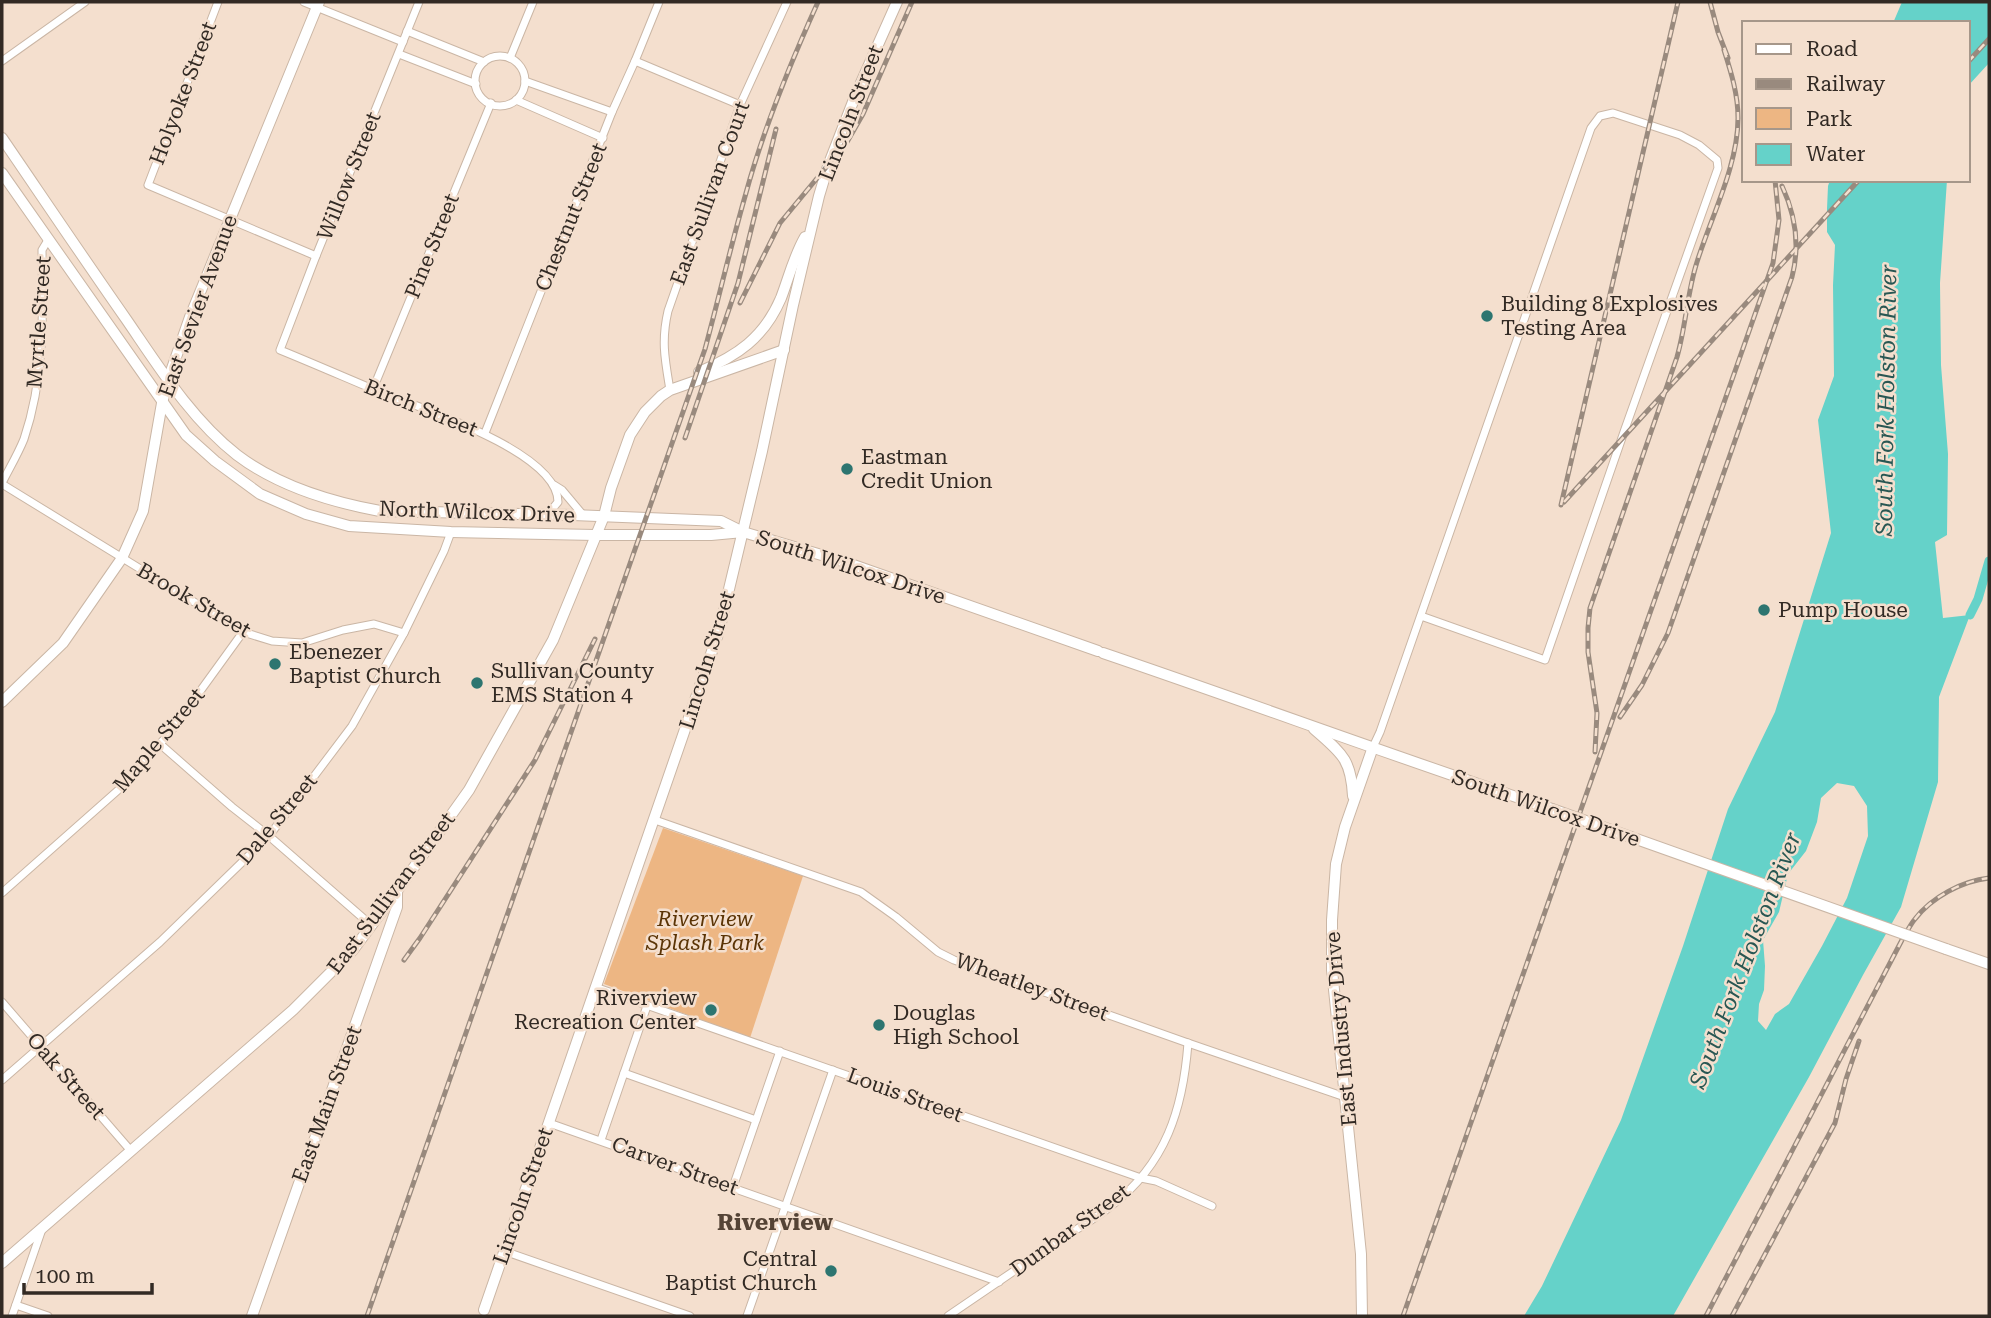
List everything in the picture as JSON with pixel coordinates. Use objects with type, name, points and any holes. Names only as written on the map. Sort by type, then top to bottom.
[{"type":"main road","name":"Lincoln Street","points":[[484,1310],[719,631],[811,226],[832,157],[856,94],[897,2]]},
{"type":"main road","name":"East Sevier Avenue","points":[[2,702],[63,643],[122,558],[143,511],[162,403],[190,317],[318,4]]},
{"type":"main road","name":"North Wilcox Drive","points":[[2,138],[168,380],[207,428],[238,456],[293,487],[353,506],[380,511],[721,521],[743,532]]},
{"type":"main road","name":"North Wilcox Drive","points":[[2,173],[186,435],[215,461],[260,494],[312,516],[349,526],[451,532],[595,535]]},
{"type":"main road","points":[[595,535],[604,516],[630,435],[645,412],[686,377],[719,364],[753,341],[780,300],[797,250],[811,226]]},
{"type":"main road","points":[[48,240],[64,229]]},
{"type":"main road","points":[[670,390],[784,350]]},
{"type":"main road","points":[[133,362],[150,375],[168,380]]},
{"type":"main road","points":[[162,403],[182,408],[207,428]]},
{"type":"main road","points":[[312,516],[321,496]]},
{"type":"main road","points":[[451,532],[458,513]]},
{"type":"main road","name":"South Wilcox Drive","points":[[595,535],[711,535],[743,532],[842,561],[1989,964]]},
{"type":"main road","name":"East Sullivan Street","points":[[2,1263],[293,1010],[344,960],[397,891],[468,790],[519,704],[554,640],[595,535]]},
{"type":"main road","points":[[1310,725],[1341,753],[1349,765],[1353,803]]},
{"type":"main road","name":"East Industry Drive","points":[[1362,1316],[1361,1254],[1332,970],[1332,900],[1336,864],[1345,827],[1373,747]]},
{"type":"main road","name":"East Main Street","points":[[252,1316],[397,907],[397,891]]},
{"type":"street","points":[[2,61],[85,2]]},
{"type":"street","name":"Holyoke Street","points":[[218,2],[148,185],[229,219]]},
{"type":"street","points":[[304,2],[318,4],[403,42]]},
{"type":"street","name":"Willow Street","points":[[280,350],[419,2]]},
{"type":"street","points":[[510,58],[533,2]]},
{"type":"street","name":"Chestnut Street","points":[[485,433],[612,112],[659,2]]},
{"type":"street","name":"East Sullivan Court","points":[[670,390],[663,332],[668,311],[740,105],[787,2]]},
{"type":"street","points":[[407,31],[484,62]]},
{"type":"street","points":[[399,54],[476,84]]},
{"type":"street","points":[[496,56],[510,58],[521,67],[524,88],[516,100],[503,105],[483,99],[476,84],[476,76],[484,62],[496,56]]},
{"type":"street","points":[[635,61],[740,105]]},
{"type":"street","points":[[525,81],[612,112]]},
{"type":"street","points":[[516,100],[603,138]]},
{"type":"street","name":"Pine Street","points":[[373,389],[491,103]]},
{"type":"street","points":[[1373,747],[1591,128],[1600,116],[1612,113],[1680,135],[1699,145],[1717,160],[1718,168],[1545,660],[1421,616]]},
{"type":"street","points":[[229,219],[316,256]]},
{"type":"street","name":"Myrtle Street","points":[[2,483],[23,440],[37,392],[43,341],[42,250],[48,240]]},
{"type":"street","name":"Birch Street","points":[[280,350],[485,433],[534,464],[551,483],[562,490],[583,515]]},
{"type":"street","name":"Brook Street","points":[[2,483],[243,632],[272,641],[302,643],[343,630],[374,624],[404,633]]},
{"type":"street","points":[[548,514],[558,502],[557,493],[551,483]]},
{"type":"street","name":"Dale Street","points":[[2,1080],[160,942],[269,835],[352,726],[404,633],[451,532]]},
{"type":"street","name":"Maple Street","points":[[2,893],[125,784],[172,730],[243,632]]},
{"type":"street","points":[[160,744],[371,925]]},
{"type":"street","name":"Wheatley Street","points":[[655,820],[861,892],[938,952],[954,960],[1345,1097]]},
{"type":"street","name":"Louis Street","points":[[595,987],[1156,1181],[1212,1206]]},
{"type":"street","name":"Oak Street","points":[[2,1002],[131,1151]]},
{"type":"street","points":[[601,1140],[647,1006]]},
{"type":"street","name":"Dunbar Street","points":[[948,1316],[1111,1206],[1141,1178],[1160,1150],[1176,1116],[1186,1077],[1188,1043]]},
{"type":"street","points":[[733,1187],[780,1051]]},
{"type":"street","points":[[747,1316],[833,1070]]},
{"type":"street","points":[[624,1073],[757,1120]]},
{"type":"street","name":"Carver Street","points":[[549,1123],[999,1282]]},
{"type":"street","points":[[12,1316],[43,1228]]},
{"type":"street","points":[[504,1251],[690,1316]]},
{"type":"street","points":[[16,1305],[48,1316]]},
{"type":"green space","name":"Riverview Splash Park","points":[[663,828],[803,876],[750,1038],[604,984]]},
{"type":"water","points":[[1902,2],[1989,2],[1989,63],[1970,84],[1970,21],[1894,21]]},
{"type":"water","name":"South Fork Holston River","points":[[1829,182],[1947,182],[1940,283],[1941,365],[1948,454],[1947,535],[1935,542],[1943,618],[1970,615],[1939,697],[1938,782],[1901,907],[1809,1077],[1673,1316],[1524,1316],[1542,1286],[1621,1120],[1728,809],[1775,712],[1831,533],[1818,420],[1834,376],[1835,245],[1827,232]],"holes":[[[1837,783],[1854,786],[1867,806],[1868,836],[1847,898],[1789,1004],[1775,1014],[1766,1030],[1758,1021],[1759,1004],[1764,990],[1763,940],[1779,912],[1788,874],[1806,851],[1817,822],[1821,798]]]},
{"type":"waterway","points":[[1970,615],[1978,599],[1989,561]]},
{"type":"railway","points":[[367,1316],[705,349],[741,212],[769,120],[818,2]]},
{"type":"railway","points":[[740,303],[780,223],[847,142],[863,114],[912,2]]},
{"type":"railway","points":[[1561,505],[1678,2]]},
{"type":"railway","points":[[1710,2],[1728,58]]},
{"type":"railway","points":[[1970,60],[1989,39]]},
{"type":"railway","points":[[1595,752],[1597,713],[1588,652],[1590,608],[1677,357],[1694,274],[1734,154],[1738,109],[1734,83],[1724,50]]},
{"type":"railway","points":[[685,438],[738,283],[776,129]]},
{"type":"railway","points":[[1403,1316],[1773,263],[1779,220],[1775,182]]},
{"type":"railway","points":[[1564,502],[1857,182]]},
{"type":"railway","points":[[1620,717],[1642,685],[1668,633],[1792,277],[1796,254],[1795,231],[1791,209],[1782,186]]},
{"type":"railway","points":[[404,960],[535,760],[595,639]]},
{"type":"railway","points":[[1706,1316],[1912,924],[1922,911],[1948,891],[1989,878]]},
{"type":"railway","points":[[1732,1316],[1835,1123],[1859,1041]]},
{"type":"place","name":"Building 8 Explosives Testing Area","points":[[1487,316]]},
{"type":"place","name":"Eastman Credit Union","points":[[847,469]]},
{"type":"place","name":"Pump House","points":[[1764,610]]},
{"type":"place","name":"Ebenezer Baptist Church","points":[[275,664]]},
{"type":"place","name":"Sullivan County EMS Station 4","points":[[477,683]]},
{"type":"place","name":"Riverview Recreation Center","points":[[711,1010]]},
{"type":"place","name":"Douglas High School","points":[[879,1025]]},
{"type":"place","name":"Central Baptist Church","points":[[831,1271]]},
{"type":"district","name":"Riverview","points":[[775,1222]]}]
